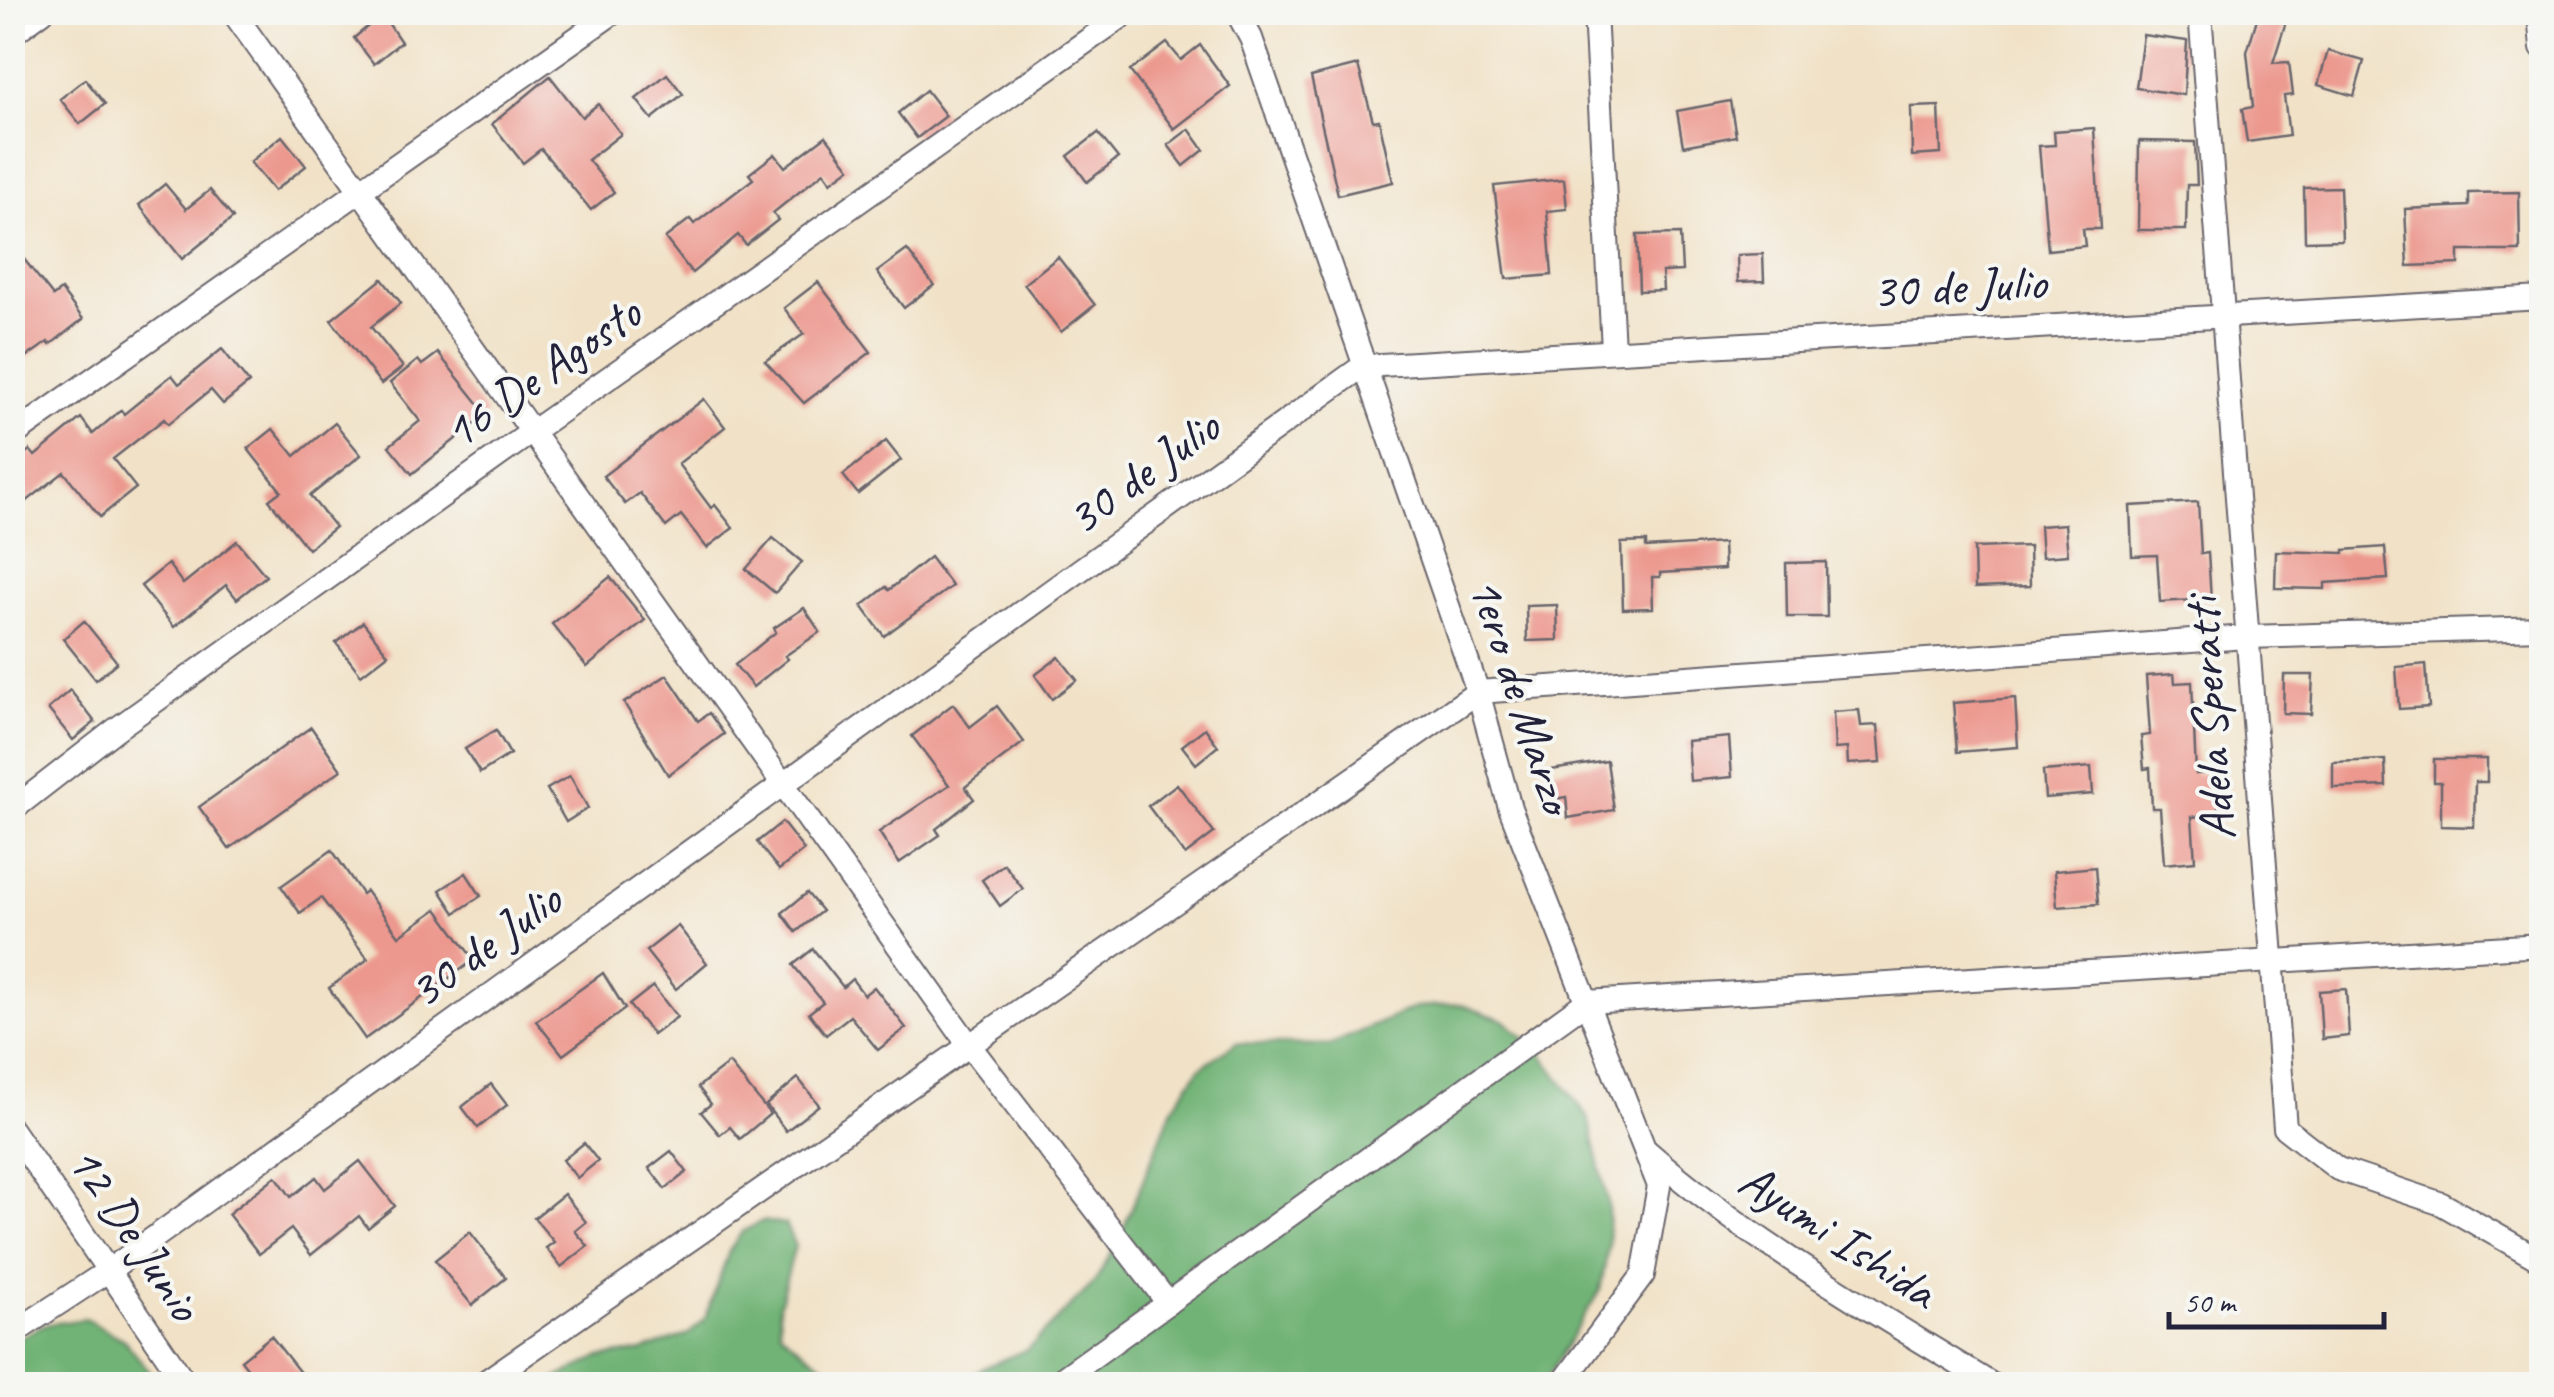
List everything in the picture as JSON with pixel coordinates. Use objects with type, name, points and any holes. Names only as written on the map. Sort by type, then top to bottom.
[{"type":"street","points":[[12,34],[42,12]]},
{"type":"street","points":[[232,12],[970,1045],[1168,1303]]},
{"type":"street","points":[[12,436],[614,12]]},
{"type":"street","name":"16 De Agosto","points":[[12,810],[115,730],[533,431],[1128,12]]},
{"type":"street","name":"1ero de Marzo","points":[[1237,12],[1251,38],[1478,692],[1510,808],[1659,1186],[1643,1275],[1562,1384]]},
{"type":"street","points":[[1595,12],[1613,350]]},
{"type":"street","name":"Adela Speratti","points":[[2200,12],[2285,1128],[2338,1169],[2442,1204],[2542,1262]]},
{"type":"street","points":[[2539,12],[2542,48]]},
{"type":"street","name":"30 de Julio","points":[[12,1334],[108,1270],[1364,366],[2542,298]]},
{"type":"street","points":[[482,1384],[1478,692],[2247,638],[2542,628]]},
{"type":"street","points":[[1055,1384],[1586,1002],[2542,945]]},
{"type":"street","name":"12 De Junio","points":[[12,1130],[186,1384]]},
{"type":"street","name":"Ayumi Ishida","points":[[1645,1150],[1693,1191],[1826,1284],[1982,1382]]},
{"type":"green space","points":[[1459,1004],[1504,1020],[1538,1049],[1588,1117],[1608,1202],[1609,1245],[1600,1290],[1543,1384],[956,1384],[1028,1349],[1094,1283],[1118,1241],[1174,1105],[1200,1068],[1236,1043],[1330,1045],[1416,1007]]},
{"type":"green space","points":[[762,1221],[785,1224],[795,1246],[779,1305],[780,1330],[830,1370],[841,1384],[545,1384],[599,1357],[642,1351],[689,1334],[705,1319],[729,1251],[742,1232]]},
{"type":"green space","points":[[85,1319],[124,1340],[160,1384],[13,1384],[12,1342],[43,1325]]},
{"type":"building","points":[[2259,12],[2289,12],[2273,63],[2289,62],[2293,95],[2284,96],[2289,136],[2247,142],[2242,109],[2253,107],[2247,52]]},
{"type":"building","points":[[378,18],[382,23],[386,20],[401,42],[374,64],[354,38]]},
{"type":"building","points":[[2143,35],[2187,41],[2184,95],[2136,88]]},
{"type":"building","points":[[1167,43],[1181,60],[1200,45],[1230,86],[1174,129],[1130,71]]},
{"type":"building","points":[[2328,51],[2364,61],[2354,96],[2318,85]]},
{"type":"building","points":[[1358,65],[1373,121],[1379,120],[1393,182],[1338,195],[1311,77]]},
{"type":"building","points":[[667,74],[683,94],[652,119],[636,99]]},
{"type":"building","points":[[550,76],[582,117],[598,104],[621,134],[588,160],[614,192],[591,210],[541,149],[523,163],[492,124]]},
{"type":"building","points":[[85,79],[105,104],[80,124],[60,99]]},
{"type":"building","points":[[926,90],[946,116],[917,138],[898,113]]},
{"type":"building","points":[[1730,101],[1736,136],[1683,146],[1677,111]]},
{"type":"building","points":[[1939,106],[1941,154],[1912,156],[1911,107]]},
{"type":"building","points":[[2094,128],[2100,229],[2083,229],[2085,246],[2048,250],[2039,146],[2055,145],[2054,131]]},
{"type":"building","points":[[1189,129],[1204,150],[1184,166],[1168,145]]},
{"type":"building","points":[[1098,133],[1118,158],[1087,182],[1068,156]]},
{"type":"building","points":[[282,136],[306,166],[274,191],[250,162]]},
{"type":"building","points":[[826,136],[850,168],[831,182],[824,172],[773,213],[778,220],[746,245],[738,235],[692,273],[665,238],[690,219],[694,224],[753,179],[749,174],[775,154],[785,167]]},
{"type":"building","points":[[2139,141],[2195,142],[2197,185],[2187,185],[2186,230],[2138,230]]},
{"type":"building","points":[[1564,179],[1567,209],[1547,211],[1552,275],[1506,279],[1494,186]]},
{"type":"building","points":[[165,184],[186,209],[210,190],[233,218],[182,259],[139,205]]},
{"type":"building","points":[[2340,187],[2342,240],[2305,241],[2304,188]]},
{"type":"building","points":[[2519,192],[2520,251],[2459,251],[2459,264],[2408,266],[2405,209],[2469,206],[2469,193]]},
{"type":"building","points":[[1680,234],[1682,271],[1662,272],[1663,290],[1639,291],[1637,235]]},
{"type":"building","points":[[12,244],[53,296],[61,290],[83,319],[50,345],[48,342],[12,367]]},
{"type":"building","points":[[907,250],[934,285],[904,308],[877,272]]},
{"type":"building","points":[[1763,254],[1764,281],[1738,282],[1737,255]]},
{"type":"building","points":[[1058,257],[1095,305],[1061,332],[1024,284]]},
{"type":"building","points":[[382,279],[401,303],[371,327],[403,367],[381,384],[331,320]]},
{"type":"building","points":[[818,282],[871,352],[804,403],[765,361],[804,334],[784,308]]},
{"type":"building","points":[[222,349],[249,383],[223,404],[211,390],[168,424],[164,419],[113,459],[136,488],[100,517],[64,472],[12,513],[12,463],[30,450],[35,456],[81,418],[93,434],[172,375],[179,384]]},
{"type":"building","points":[[438,353],[487,414],[412,474],[389,446],[420,421],[390,383],[418,360],[422,365]]},
{"type":"building","points":[[704,399],[725,427],[678,464],[711,508],[715,505],[733,528],[707,548],[681,515],[666,527],[640,493],[625,504],[603,476]]},
{"type":"building","points":[[335,423],[361,455],[310,496],[335,527],[308,549],[269,500],[281,491],[248,449],[273,429],[295,456]]},
{"type":"building","points":[[886,441],[901,460],[858,494],[843,475]]},
{"type":"building","points":[[2198,502],[2201,554],[2208,553],[2211,599],[2160,602],[2157,555],[2132,556],[2130,506]]},
{"type":"building","points":[[2065,524],[2068,555],[2042,557],[2040,526]]},
{"type":"building","points":[[773,538],[802,562],[775,593],[746,569]]},
{"type":"building","points":[[237,541],[266,576],[237,599],[226,585],[174,627],[141,586],[168,564],[183,584]]},
{"type":"building","points":[[1646,542],[1646,548],[1723,543],[1724,569],[1660,573],[1660,577],[1652,577],[1653,608],[1623,609],[1621,543]]},
{"type":"building","points":[[2029,546],[2030,586],[1975,588],[1974,548]]},
{"type":"building","points":[[2385,547],[2388,579],[2325,583],[2325,589],[2275,588],[2276,551],[2344,553]]},
{"type":"building","points":[[930,557],[952,586],[884,636],[862,606]]},
{"type":"building","points":[[1826,562],[1827,617],[1787,617],[1786,563]]},
{"type":"building","points":[[610,577],[645,620],[587,667],[552,624]]},
{"type":"building","points":[[1557,605],[1558,640],[1527,641],[1526,606]]},
{"type":"building","points":[[804,608],[820,632],[785,656],[788,659],[753,687],[735,665],[776,632],[774,628]]},
{"type":"building","points":[[84,621],[117,662],[96,680],[63,639]]},
{"type":"building","points":[[363,622],[388,654],[361,675],[336,643]]},
{"type":"building","points":[[1059,657],[1077,680],[1052,699],[1035,675]]},
{"type":"building","points":[[2426,664],[2429,707],[2399,709],[2396,667]]},
{"type":"building","points":[[2174,674],[2175,683],[2192,682],[2196,774],[2216,773],[2219,815],[2192,817],[2195,861],[2164,864],[2160,808],[2152,808],[2150,768],[2144,769],[2141,736],[2150,735],[2146,676]]},
{"type":"building","points":[[667,675],[698,721],[709,713],[724,734],[668,775],[624,703]]},
{"type":"building","points":[[2284,675],[2313,675],[2311,714],[2283,713]]},
{"type":"building","points":[[70,690],[95,722],[73,740],[48,709]]},
{"type":"building","points":[[2015,698],[2018,747],[1957,752],[1953,703]]},
{"type":"building","points":[[953,704],[970,727],[997,706],[1024,742],[965,787],[974,799],[936,829],[940,835],[899,863],[879,832],[949,785],[912,736]]},
{"type":"building","points":[[1859,710],[1861,726],[1878,725],[1881,762],[1848,764],[1847,748],[1835,749],[1833,712]]},
{"type":"building","points":[[311,727],[341,770],[229,849],[199,807]]},
{"type":"building","points":[[1205,728],[1218,746],[1196,764],[1182,746]]},
{"type":"building","points":[[496,730],[510,754],[480,773],[465,749]]},
{"type":"building","points":[[1729,737],[1732,777],[1690,781],[1687,741]]},
{"type":"building","points":[[2434,759],[2487,759],[2487,782],[2475,782],[2474,827],[2441,826],[2441,782],[2434,782]]},
{"type":"building","points":[[2385,760],[2386,786],[2333,788],[2333,762]]},
{"type":"building","points":[[1607,761],[1614,810],[1568,818],[1566,797],[1549,800],[1545,771]]},
{"type":"building","points":[[2091,767],[2093,794],[2045,798],[2043,771]]},
{"type":"building","points":[[570,776],[588,808],[566,822],[547,789]]},
{"type":"building","points":[[1177,784],[1214,833],[1185,855],[1148,806]]},
{"type":"building","points":[[782,822],[804,850],[779,870],[757,842]]},
{"type":"building","points":[[332,850],[362,894],[366,891],[399,936],[437,909],[474,960],[365,1039],[329,988],[368,959],[321,898],[300,913],[281,886]]},
{"type":"building","points":[[1004,864],[1023,889],[1000,906],[982,880]]},
{"type":"building","points":[[2095,867],[2098,904],[2057,907],[2054,871]]},
{"type":"building","points":[[466,873],[481,896],[455,913],[440,890]]},
{"type":"building","points":[[807,893],[822,911],[796,932],[782,913]]},
{"type":"building","points":[[678,926],[707,963],[676,989],[646,951]]},
{"type":"building","points":[[813,949],[843,987],[852,979],[864,995],[874,987],[906,1028],[878,1050],[850,1016],[826,1035],[809,1013],[823,1002],[793,965]]},
{"type":"building","points":[[603,973],[625,1009],[563,1055],[536,1021]]},
{"type":"building","points":[[653,986],[677,1017],[653,1035],[629,1005]]},
{"type":"building","points":[[2346,989],[2349,1036],[2322,1039],[2319,991]]},
{"type":"building","points":[[729,1063],[770,1114],[740,1139],[730,1127],[720,1135],[701,1112],[711,1104],[698,1087]]},
{"type":"building","points":[[798,1078],[819,1105],[786,1131],[766,1105]]},
{"type":"building","points":[[491,1084],[507,1105],[478,1128],[462,1107]]},
{"type":"building","points":[[584,1143],[598,1161],[577,1178],[563,1160]]},
{"type":"building","points":[[671,1151],[687,1172],[665,1189],[649,1168]]},
{"type":"building","points":[[360,1161],[395,1206],[368,1228],[359,1216],[311,1255],[291,1229],[259,1254],[228,1214],[276,1176],[291,1197],[316,1177],[325,1189]]},
{"type":"building","points":[[564,1194],[586,1222],[575,1231],[588,1246],[561,1267],[546,1248],[554,1242],[534,1218]]},
{"type":"building","points":[[470,1232],[506,1278],[472,1305],[435,1260]]},
{"type":"building","points":[[271,1336],[309,1384],[260,1384],[241,1360]]}]
